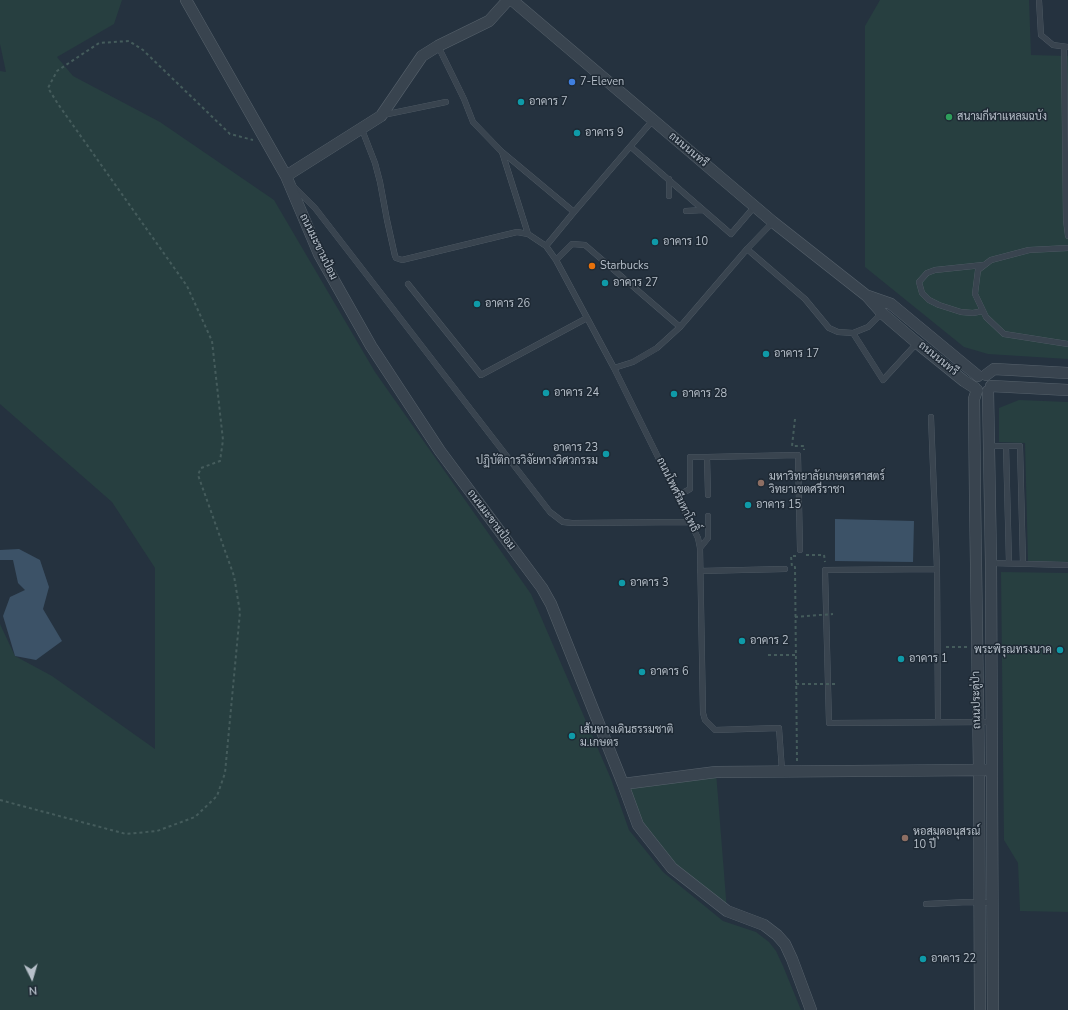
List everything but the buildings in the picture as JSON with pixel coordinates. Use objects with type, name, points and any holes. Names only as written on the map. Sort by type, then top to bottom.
[{"type":"street","name":"ถนนมะขามป้อม","points":[[186,0],[288,180],[319,254],[371,346],[440,451],[545,593],[551,604],[638,825],[672,868],[727,911],[764,925],[777,935],[785,944],[792,959],[811,1010]]},
{"type":"street","points":[[288,180],[361,127],[381,116],[422,56],[438,46],[489,21],[508,0]]},
{"type":"street","name":"ถนนนนทรี","points":[[512,0],[581,57],[773,222],[867,296],[882,313],[917,343],[976,389]]},
{"type":"street","name":"ถนนนนทรี","points":[[867,296],[891,304],[982,376]]},
{"type":"street","points":[[1068,373],[994,369],[975,380],[976,389],[984,392],[990,389],[1068,390]]},
{"type":"street","points":[[982,376],[991,379],[990,389]]},
{"type":"street","name":"ถนนประดู่ป่า","points":[[976,389],[974,399],[974,496],[979,770],[980,1010]]},
{"type":"street","name":"ถนนประดู่ป่า","points":[[990,389],[989,446],[993,1010]]},
{"type":"street","points":[[623,784],[716,772],[991,770]]},
{"type":"lane","points":[[1039,0],[1041,35],[1053,45],[1066,47],[1066,220],[1068,236]]},
{"type":"lane","points":[[438,46],[464,99],[473,122],[501,151],[574,212]]},
{"type":"lane","points":[[381,116],[446,102]]},
{"type":"lane","points":[[361,127],[375,163],[395,256],[396,258],[402,260],[517,232],[528,234],[546,246],[653,120]]},
{"type":"lane","points":[[631,147],[731,234],[755,206]]},
{"type":"lane","points":[[501,151],[528,234]]},
{"type":"lane","points":[[669,179],[669,196]]},
{"type":"lane","points":[[288,180],[316,208],[550,512],[563,522],[572,523],[690,522]]},
{"type":"lane","points":[[686,211],[703,210]]},
{"type":"lane","points":[[614,368],[633,362],[657,348],[680,327],[747,249],[773,222]]},
{"type":"lane","points":[[556,260],[572,244],[585,244],[680,327]]},
{"type":"lane","name":"ถนนโพศรีมหาโพธิ์","points":[[546,246],[556,260],[614,368],[698,538],[700,548],[703,712],[705,720],[715,730],[779,728],[782,771]]},
{"type":"lane","points":[[1068,248],[1029,250],[991,260],[978,270],[975,294],[986,317],[1004,334],[1068,344]]},
{"type":"lane","points":[[747,249],[805,300],[829,328],[838,332],[853,333],[868,326],[882,313]]},
{"type":"lane","points":[[983,311],[973,314],[961,312],[934,303],[922,293],[919,282],[926,273],[935,270],[985,265]]},
{"type":"lane","points":[[408,284],[481,375],[587,318]]},
{"type":"lane","points":[[853,333],[883,380],[917,343]]},
{"type":"lane","points":[[931,416],[937,569],[938,722]]},
{"type":"lane","points":[[989,446],[1020,446],[1023,564]]},
{"type":"lane","points":[[1006,446],[1009,563]]},
{"type":"lane","points":[[677,496],[690,489],[690,457],[798,455],[800,550]]},
{"type":"lane","points":[[707,457],[708,495]]},
{"type":"lane","points":[[974,496],[990,496]]},
{"type":"lane","points":[[700,548],[708,538],[708,516]]},
{"type":"lane","points":[[991,563],[1068,565]]},
{"type":"lane","points":[[700,571],[785,569]]},
{"type":"lane","points":[[937,569],[825,570],[829,723],[991,722]]},
{"type":"lane","points":[[926,904],[968,902],[992,903]]},
{"type":"path","points":[[0,800],[126,834],[157,831],[195,817],[217,796],[225,773],[240,612],[234,576],[198,475],[201,468],[220,461],[223,440],[212,341],[187,286],[48,88],[57,71],[99,42],[129,41],[143,50],[230,134],[252,141],[264,138]]},
{"type":"path","points":[[805,555],[824,555],[825,570]]},
{"type":"path","points":[[791,556],[792,567],[795,567],[797,761]]},
{"type":"path","points":[[796,616],[833,614]]},
{"type":"path","points":[[938,647],[966,647]]},
{"type":"path","points":[[768,655],[796,655]]},
{"type":"path","points":[[796,684],[837,684]]},
{"type":"green space","points":[[0,0],[122,0],[114,24],[57,57],[73,76],[160,122],[274,200],[375,372],[531,594],[611,779],[629,830],[663,872],[723,921],[756,932],[769,942],[776,951],[801,1010],[0,1010],[0,624],[15,656],[52,676],[155,749],[155,568],[112,502],[0,404],[0,71],[6,72],[0,44]]},
{"type":"green space","points":[[880,0],[1029,0],[1031,55],[1068,56],[1068,359],[988,354],[964,347],[865,267],[865,26]]},
{"type":"green space","points":[[1019,400],[1068,402],[1068,562],[1028,561],[1025,443],[999,442],[999,408]]},
{"type":"green space","points":[[1001,572],[1068,573],[1068,912],[1020,911],[1018,863],[1004,840]]},
{"type":"green space","points":[[716,772],[727,911],[672,868],[638,825],[623,784]]},
{"type":"water","points":[[835,519],[914,521],[913,562],[835,561]]},
{"type":"water","points":[[19,549],[40,560],[49,587],[43,609],[62,641],[36,660],[15,656],[3,616],[10,597],[25,590],[18,583],[13,560],[0,560],[0,550]]},
{"type":"place","name":"7-Eleven","points":[[572,82]]},
{"type":"place","name":"อาคาร 7","points":[[521,102]]},
{"type":"place","name":"สนามกีฬาแหลมฉบัง","points":[[949,117]]},
{"type":"place","name":"อาคาร 9","points":[[577,133]]},
{"type":"place","name":"อาคาร 10","points":[[655,242]]},
{"type":"place","name":"Starbucks","points":[[592,266]]},
{"type":"place","name":"อาคาร 27","points":[[605,283]]},
{"type":"place","name":"อาคาร 26","points":[[477,304]]},
{"type":"place","name":"อาคาร 17","points":[[766,354]]},
{"type":"place","name":"อาคาร 24","points":[[546,393]]},
{"type":"place","name":"อาคาร 28","points":[[674,394]]},
{"type":"place","name":"อาคาร 23 ปฏิบัติการวิจัยทางวิศวกรรม","points":[[606,454]]},
{"type":"place","name":"มหาวิทยาลัยเกษตรศาสตร์ วิทยาเขตศรีราชา","points":[[761,483]]},
{"type":"place","name":"อาคาร 15","points":[[748,505]]},
{"type":"place","name":"อาคาร 3","points":[[622,583]]},
{"type":"place","name":"อาคาร 2","points":[[742,641]]},
{"type":"place","name":"พระพิรุณทรงนาค","points":[[1060,650]]},
{"type":"place","name":"อาคาร 1","points":[[901,659]]},
{"type":"place","name":"อาคาร 6","points":[[642,672]]},
{"type":"place","name":"เส้นทางเดินธรรมชาติ ม.เกษตร","points":[[572,736]]},
{"type":"place","name":"หอสมุดอนุสรณ์ 10 ปี","points":[[905,838]]},
{"type":"place","name":"อาคาร 22","points":[[923,959]]}]
